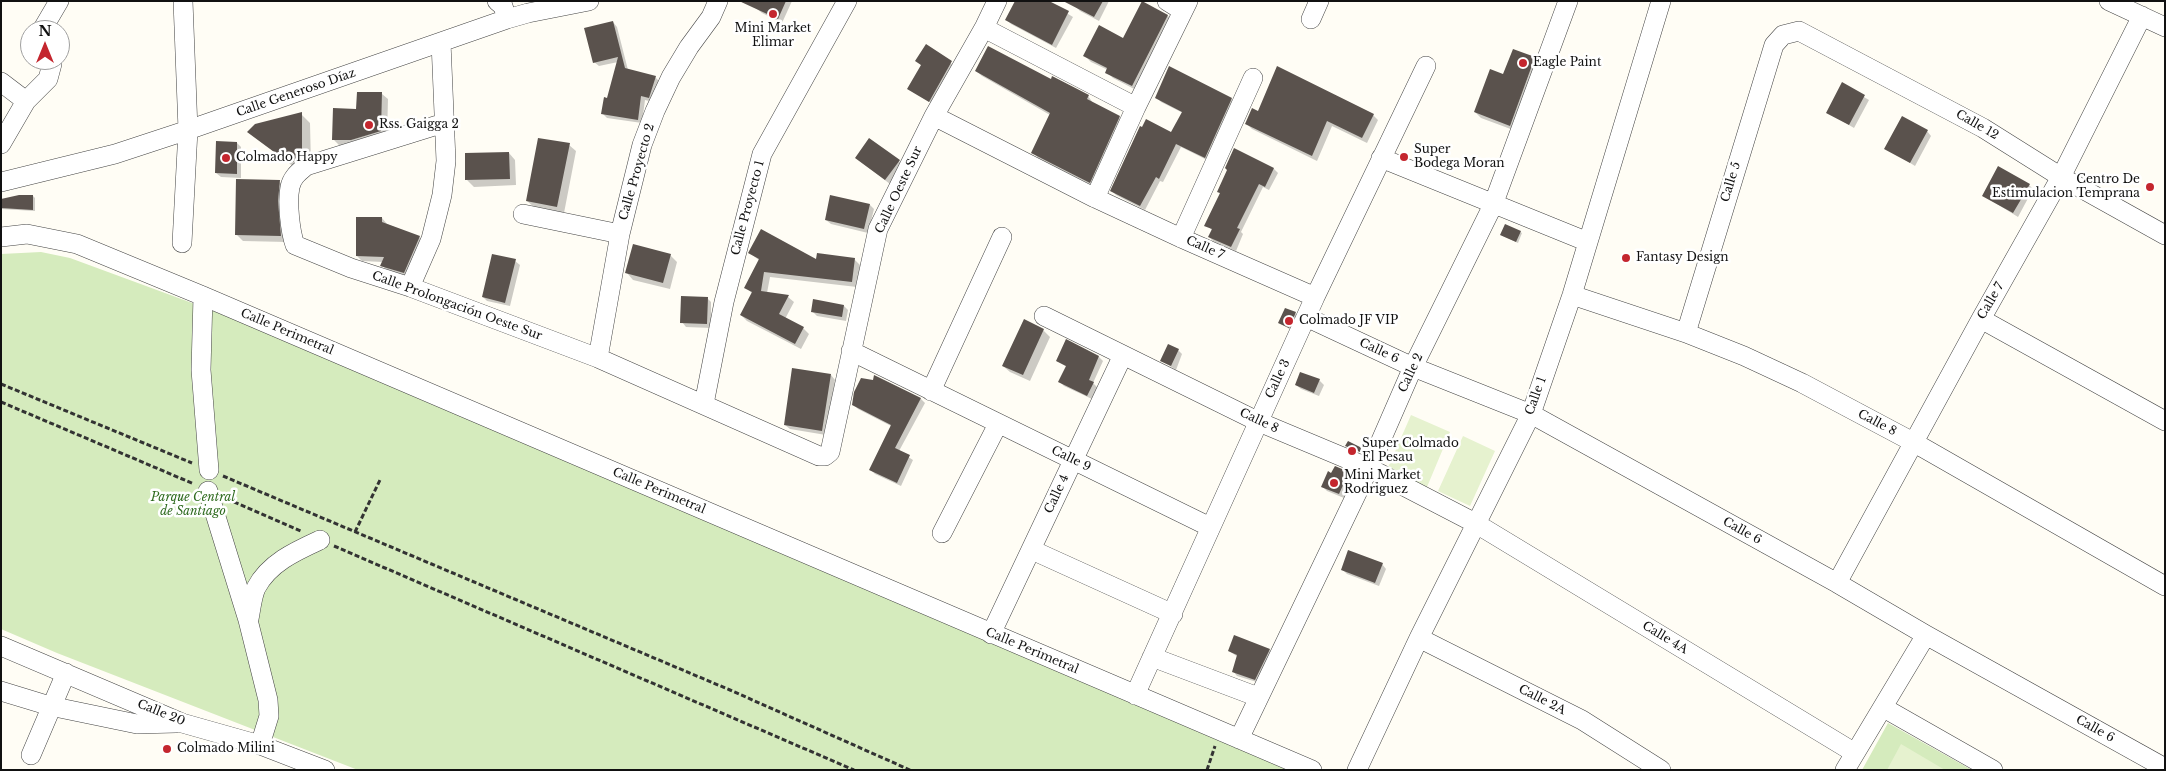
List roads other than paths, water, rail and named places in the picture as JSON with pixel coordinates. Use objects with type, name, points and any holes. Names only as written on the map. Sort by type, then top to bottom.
[{"type":"street","points":[[48,20],[58,1]]},
{"type":"street","points":[[182,243],[188,130],[183,1]]},
{"type":"street","points":[[497,1],[504,6],[507,19]]},
{"type":"street","name":"Calle Generoso Díaz","points":[[1,182],[115,154],[188,130],[507,19],[530,7],[589,1]]},
{"type":"street","name":"Calle Proyecto 2","points":[[598,358],[620,234],[642,145],[671,77],[689,47],[711,17],[718,1]]},
{"type":"street","name":"Calle Proyecto 1","points":[[704,404],[724,302],[762,154],[847,1]]},
{"type":"street","name":"Calle Oeste Sur","points":[[830,452],[878,229],[934,116],[984,28],[997,1]]},
{"type":"street","points":[[1311,20],[1319,1]]},
{"type":"street","name":"Calle 2","points":[[1231,735],[1258,697],[1369,468],[1413,367],[1492,205],[1568,1]]},
{"type":"street","name":"Calle 1","points":[[1357,770],[1419,638],[1531,414],[1572,295],[1661,1]]},
{"type":"street","points":[[2109,1],[2165,27]]},
{"type":"street","points":[[1095,198],[1179,4]]},
{"type":"street","name":"Calle 7","points":[[1838,583],[1913,442],[2061,177],[2142,16]]},
{"type":"street","points":[[984,28],[1136,107]]},
{"type":"street","name":"Calle 12","points":[[1783,34],[1799,31],[1850,56],[1983,128],[2061,177],[2165,235]]},
{"type":"street","name":"Calle 5","points":[[1686,333],[1774,45],[1783,34]]},
{"type":"street","points":[[410,287],[431,239],[442,196],[446,161],[441,42]]},
{"type":"street","name":"Calle 3","points":[[1135,695],[1306,317],[1380,158],[1426,66]]},
{"type":"street","points":[[1,144],[26,101],[48,79],[50,70]]},
{"type":"street","points":[[1181,238],[1253,78]]},
{"type":"street","points":[[1,82],[26,101]]},
{"type":"street","name":"Calle 7","points":[[934,116],[1095,198],[1316,297]]},
{"type":"street","name":"Calle Prolongación Oeste Sur","points":[[444,123],[306,166],[295,175],[290,186],[291,234],[295,245],[351,268],[410,287],[598,358],[819,456],[825,456],[830,452]]},
{"type":"street","points":[[1380,158],[1492,205],[1588,242]]},
{"type":"street","points":[[523,214],[620,234]]},
{"type":"street","name":"Calle Perimetral","points":[[1,236],[27,234],[77,244],[203,296],[1312,770]]},
{"type":"street","points":[[931,391],[1002,237]]},
{"type":"street","name":"Calle 8","points":[[1572,295],[1686,333],[1744,356],[1802,383],[1913,442],[2165,586]]},
{"type":"street","points":[[203,296],[201,370],[209,470]]},
{"type":"street","name":"Calle 8","points":[[1044,316],[1259,422],[1369,468],[1476,522]]},
{"type":"street","name":"Calle 6","points":[[1306,317],[1413,367],[1531,414],[1838,583],[1926,635],[2165,768]]},
{"type":"street","points":[[1981,319],[2165,421]]},
{"type":"street","name":"Calle 9","points":[[851,351],[1210,527]]},
{"type":"street","name":"Calle 4","points":[[992,634],[1123,355]]},
{"type":"street","points":[[942,534],[998,424]]},
{"type":"street","points":[[208,491],[248,620],[268,700],[269,716],[260,745]]},
{"type":"street","name":"Calle 4A","points":[[1476,522],[1856,753]]},
{"type":"street","points":[[248,620],[256,589],[267,572],[290,554],[320,540]]},
{"type":"street","points":[[1032,550],[1173,614]]},
{"type":"street","points":[[1846,770],[1926,635]]},
{"type":"street","name":"Calle 2A","points":[[1419,638],[1582,720],[1661,770]]},
{"type":"street","name":"Calle 20","points":[[1,646],[66,672],[182,723],[260,745],[296,764],[325,770]]},
{"type":"street","points":[[1152,658],[1258,697]]},
{"type":"street","points":[[30,755],[66,672]]},
{"type":"street","points":[[1,691],[50,706],[137,724],[182,723]]},
{"type":"street","points":[[1884,708],[1993,770]]},
{"type":"place","name":"Mini Market Elimar","points":[[773,14]]},
{"type":"place","name":"Eagle Paint","points":[[1523,63]]},
{"type":"place","name":"Rss. Gaigga 2","points":[[369,125]]},
{"type":"place","name":"Super Bodega Moran","points":[[1404,157]]},
{"type":"place","name":"Colmado Happy","points":[[226,158]]},
{"type":"place","name":"Centro De Estimulacion Temprana","points":[[2150,187]]},
{"type":"place","name":"Fantasy Design","points":[[1626,258]]},
{"type":"place","name":"Colmado JF VIP","points":[[1289,321]]},
{"type":"place","name":"Super Colmado El Pesau","points":[[1352,451]]},
{"type":"place","name":"Mini Market Rodriguez","points":[[1334,483]]},
{"type":"place","name":"Colmado Milini","points":[[167,749]]},
{"type":"park label","name":"Parque Central de Santiago","points":[[193,505]]}]
